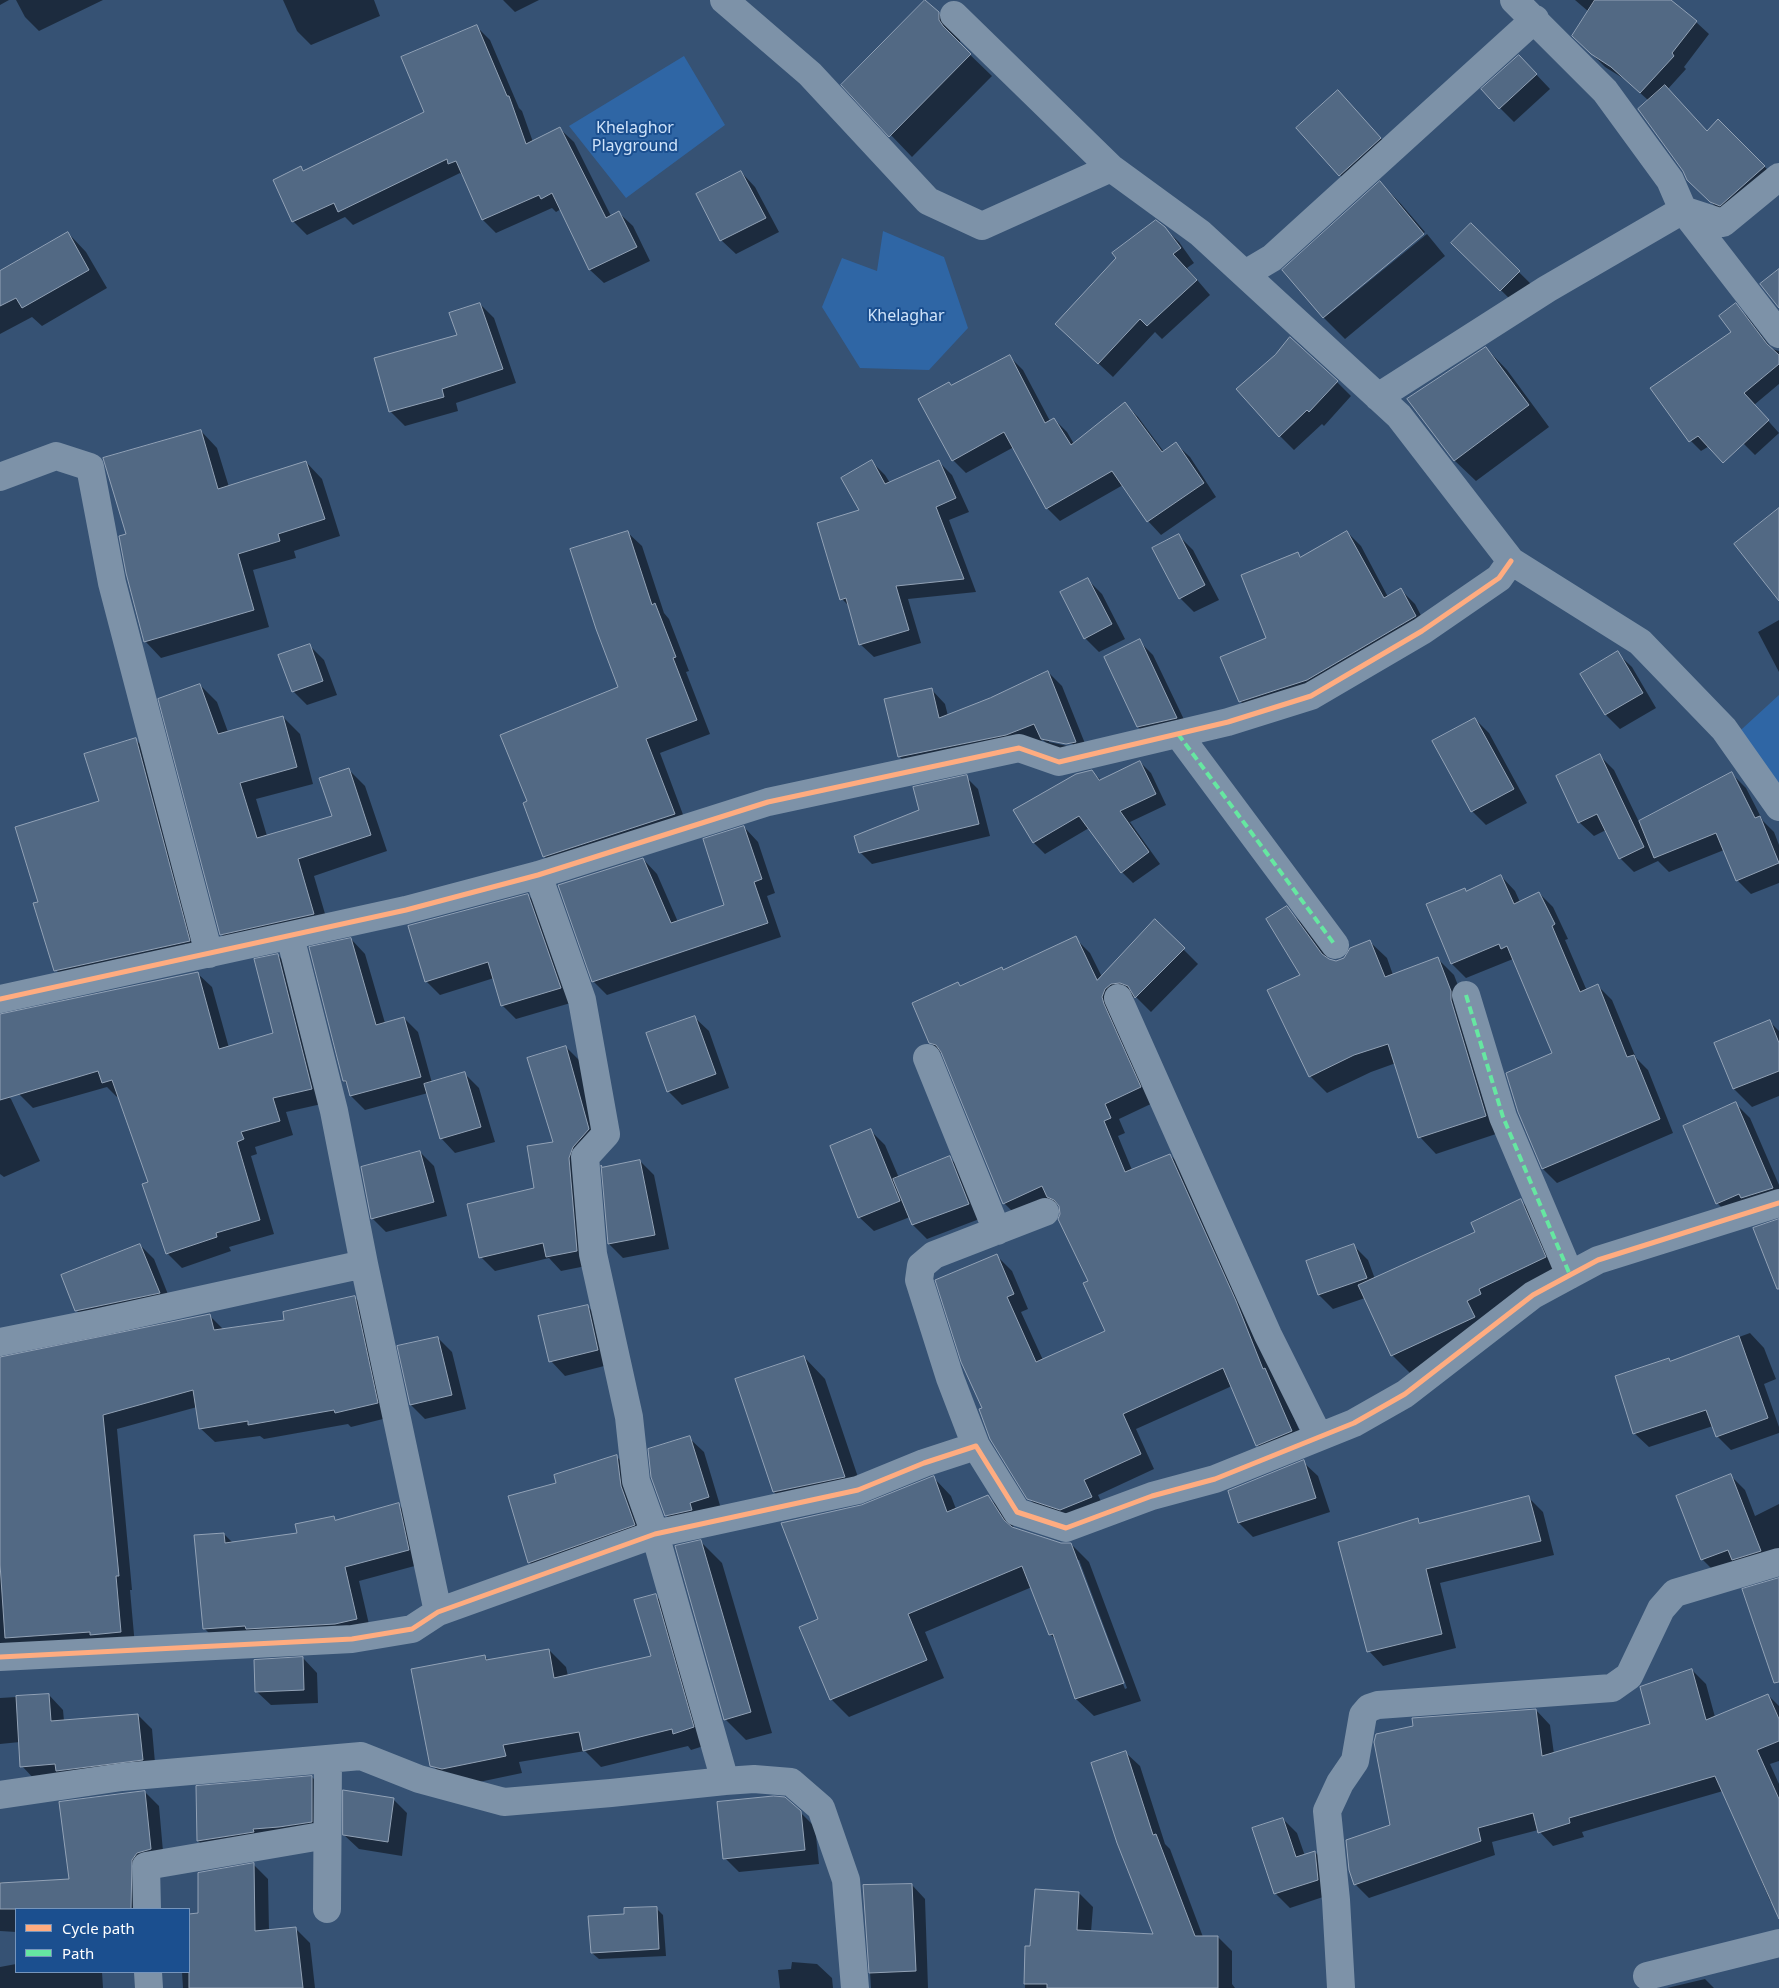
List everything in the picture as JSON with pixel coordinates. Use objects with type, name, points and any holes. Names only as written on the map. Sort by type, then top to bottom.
[{"type":"street","points":[[724,0],[810,74],[928,201],[982,226],[1111,168]]},
{"type":"street","points":[[1514,0],[1605,91],[1670,180],[1682,210],[1779,334]]},
{"type":"street","points":[[954,15],[1111,168],[1200,233],[1399,416],[1511,561],[1640,642],[1724,729],[1779,807]]},
{"type":"street","points":[[1245,274],[1272,258],[1535,19]]},
{"type":"street","points":[[1378,397],[1547,289],[1682,210],[1723,223],[1779,177]]},
{"type":"street","points":[[0,477],[56,456],[90,467],[112,583],[209,954]]},
{"type":"street","points":[[0,999],[406,910],[538,875],[768,802],[1019,748],[1059,762],[1228,722],[1312,696],[1429,626],[1499,578],[1511,561]]},
{"type":"street","points":[[1178,734],[1335,945]]},
{"type":"street","points":[[538,875],[582,1000],[606,1134],[585,1157],[593,1254],[629,1416],[636,1482],[655,1534],[726,1781]]},
{"type":"street","points":[[290,936],[334,1111],[364,1264],[438,1612]]},
{"type":"street","points":[[1466,995],[1503,1117],[1570,1275]]},
{"type":"street","points":[[1118,998],[1268,1335],[1320,1437]]},
{"type":"street","points":[[927,1058],[997,1230]]},
{"type":"street","points":[[1045,1212],[934,1255],[921,1266],[919,1280],[950,1378],[976,1446],[1017,1512],[1066,1528],[1152,1496],[1214,1479],[1354,1423],[1405,1394],[1533,1295],[1598,1260],[1779,1203]]},
{"type":"street","points":[[0,1342],[364,1264]]},
{"type":"street","points":[[0,1658],[352,1639],[412,1628],[438,1612],[655,1534],[858,1490],[924,1463],[976,1446]]},
{"type":"street","points":[[1341,1988],[1336,1900],[1327,1811],[1340,1783],[1355,1760],[1363,1715],[1369,1708],[1378,1705],[1612,1688],[1629,1676],[1661,1609],[1675,1593],[1779,1562]]},
{"type":"street","points":[[0,1795],[122,1777],[360,1756],[419,1779],[504,1802],[611,1794],[754,1779],[791,1782],[821,1808],[846,1880],[855,1988]]},
{"type":"street","points":[[327,1909],[328,1759]]},
{"type":"street","points":[[147,1908],[146,1866],[328,1835]]},
{"type":"street","points":[[1647,1976],[1779,1943]]},
{"type":"street","points":[[148,1973],[149,1988]]},
{"type":"green space","name":"Khelaghor Playground","points":[[684,56],[725,125],[626,198],[569,126]]},
{"type":"green space","name":"Khelaghar","points":[[883,231],[944,257],[968,328],[929,370],[860,368],[822,307],[842,258],[877,271]]},
{"type":"green space","points":[[1779,695],[1779,807],[1731,739]]},
{"type":"building","points":[[925,0],[939,12],[939,20],[943,26],[971,54],[889,137],[841,85]]},
{"type":"building","points":[[1595,0],[1671,0],[1697,21],[1672,53],[1674,56],[1640,93],[1611,67],[1591,54],[1572,36]]},
{"type":"building","points":[[477,25],[507,96],[509,96],[526,144],[560,127],[606,218],[619,211],[637,247],[589,270],[552,193],[541,199],[539,195],[482,220],[456,161],[448,164],[447,159],[338,212],[334,203],[292,222],[273,180],[301,166],[303,171],[424,112],[401,57]]},
{"type":"building","points":[[1519,55],[1537,74],[1499,109],[1481,89]]},
{"type":"building","points":[[1665,85],[1707,131],[1718,119],[1765,166],[1720,206],[1710,202],[1687,180],[1683,171],[1638,109]]},
{"type":"building","points":[[1338,90],[1381,138],[1339,176],[1296,128]]},
{"type":"building","points":[[741,171],[766,218],[720,241],[696,194]]},
{"type":"building","points":[[1380,181],[1424,234],[1323,318],[1282,270]]},
{"type":"building","points":[[1156,220],[1165,227],[1181,248],[1173,254],[1197,280],[1147,326],[1140,319],[1098,364],[1055,324],[1116,258],[1112,253]]},
{"type":"building","points":[[1471,223],[1520,271],[1500,291],[1451,243]]},
{"type":"building","points":[[68,232],[89,270],[22,308],[16,298],[0,306],[0,271]]},
{"type":"building","points":[[1779,269],[1779,308],[1760,284]]},
{"type":"building","points":[[480,303],[503,369],[442,389],[444,397],[389,412],[374,358],[457,335],[449,313]]},
{"type":"building","points":[[1736,303],[1767,344],[1779,355],[1779,364],[1744,393],[1769,420],[1723,463],[1698,436],[1689,442],[1650,388],[1731,332],[1719,316]]},
{"type":"building","points":[[1290,337],[1338,381],[1309,412],[1307,410],[1279,437],[1236,389],[1275,355]]},
{"type":"building","points":[[1486,347],[1529,405],[1454,461],[1407,399]]},
{"type":"building","points":[[1010,355],[1045,423],[1054,418],[1071,445],[1125,402],[1162,452],[1176,442],[1204,483],[1147,522],[1112,471],[1046,509],[1004,432],[952,461],[918,399],[949,382],[951,385]]},
{"type":"building","points":[[201,430],[218,489],[306,461],[325,519],[278,534],[280,541],[238,554],[254,610],[144,642],[126,573],[119,536],[126,534],[103,458]]},
{"type":"building","points":[[872,460],[885,484],[939,460],[956,498],[936,507],[964,579],[896,586],[909,630],[859,645],[846,598],[840,600],[817,523],[859,510],[841,478]]},
{"type":"building","points":[[1779,508],[1779,601],[1734,544]]},
{"type":"building","points":[[628,531],[652,605],[655,603],[676,657],[673,658],[697,720],[646,739],[675,814],[543,857],[523,803],[527,801],[500,735],[618,687],[596,629],[570,549]]},
{"type":"building","points":[[1347,531],[1384,598],[1401,588],[1416,616],[1307,680],[1239,702],[1220,657],[1266,638],[1241,575],[1298,552],[1300,557]]},
{"type":"building","points":[[1179,534],[1205,585],[1179,599],[1152,548]]},
{"type":"building","points":[[1088,578],[1112,624],[1084,639],[1060,592]]},
{"type":"building","points":[[1140,639],[1177,718],[1137,727],[1104,657]]},
{"type":"building","points":[[310,644],[323,681],[292,692],[278,655]]},
{"type":"building","points":[[1618,651],[1643,693],[1605,715],[1580,674]]},
{"type":"building","points":[[1048,671],[1076,742],[1066,744],[1041,739],[1034,724],[1006,735],[898,757],[884,699],[932,688],[939,718],[990,698]]},
{"type":"building","points":[[200,684],[218,734],[283,716],[297,767],[240,783],[257,838],[332,816],[319,778],[349,768],[371,835],[298,859],[314,914],[220,935],[158,699]]},
{"type":"building","points":[[1475,718],[1514,789],[1471,812],[1432,741]]},
{"type":"building","points":[[136,738],[190,941],[54,971],[33,903],[38,902],[15,827],[99,801],[84,754]]},
{"type":"building","points":[[1600,754],[1644,847],[1619,859],[1597,814],[1578,823],[1556,776]]},
{"type":"building","points":[[1140,761],[1156,794],[1120,811],[1149,852],[1121,873],[1079,816],[1033,843],[1013,810],[1076,774],[1092,770],[1099,780]]},
{"type":"building","points":[[1732,772],[1755,818],[1760,816],[1779,863],[1736,881],[1716,833],[1654,858],[1639,821]]},
{"type":"building","points":[[967,775],[979,824],[859,853],[854,836],[919,810],[913,787]]},
{"type":"building","points":[[744,826],[762,879],[754,882],[768,923],[592,982],[558,885],[643,858],[671,923],[724,905],[703,839]]},
{"type":"building","points":[[1501,875],[1514,904],[1539,892],[1555,924],[1552,926],[1580,992],[1598,984],[1627,1057],[1634,1055],[1660,1119],[1542,1169],[1518,1112],[1506,1073],[1552,1053],[1507,946],[1501,949],[1499,944],[1451,964],[1426,904],[1465,888],[1466,891]]},
{"type":"building","points":[[528,894],[561,988],[501,1006],[488,962],[425,982],[408,926]]},
{"type":"building","points":[[1287,906],[1322,954],[1329,959],[1336,961],[1344,958],[1350,948],[1370,940],[1385,977],[1438,957],[1451,991],[1451,1000],[1486,1116],[1418,1138],[1388,1044],[1354,1055],[1309,1077],[1267,990],[1300,975],[1266,919]]},
{"type":"building","points":[[1155,919],[1185,948],[1135,998],[1128,986],[1120,983],[1111,984],[1105,989],[1102,997],[1104,1004],[1141,1087],[1105,1104],[1111,1118],[1104,1121],[1125,1172],[1170,1154],[1236,1301],[1263,1369],[1265,1368],[1292,1431],[1256,1446],[1223,1368],[1123,1414],[1141,1454],[1084,1480],[1092,1497],[1060,1510],[1027,1499],[990,1439],[979,1409],[982,1408],[961,1362],[935,1280],[997,1254],[1014,1294],[1007,1297],[1036,1362],[1105,1331],[1083,1283],[1088,1281],[1058,1219],[1060,1214],[1059,1206],[1054,1200],[1047,1197],[1042,1186],[1003,1204],[941,1052],[936,1045],[929,1043],[912,1003],[958,982],[960,986],[1002,967],[1003,970],[1076,936],[1097,980]]},
{"type":"building","points":[[351,938],[376,1025],[404,1017],[421,1077],[350,1096],[346,1081],[343,1081],[309,947]]},
{"type":"building","points":[[278,954],[312,1089],[273,1098],[280,1121],[241,1132],[244,1139],[237,1142],[260,1220],[216,1233],[217,1237],[166,1254],[142,1184],[148,1182],[112,1080],[102,1083],[98,1071],[0,1100],[0,1014],[198,972],[219,1049],[273,1033],[254,959]]},
{"type":"building","points":[[695,1016],[716,1074],[667,1092],[646,1033]]},
{"type":"building","points":[[1770,1020],[1779,1043],[1779,1071],[1733,1089],[1714,1043]]},
{"type":"building","points":[[566,1046],[589,1129],[573,1147],[569,1158],[577,1251],[546,1257],[543,1243],[479,1258],[467,1204],[534,1188],[527,1146],[553,1142],[527,1058]]},
{"type":"building","points":[[465,1072],[481,1127],[440,1139],[424,1084]]},
{"type":"building","points":[[1736,1102],[1773,1188],[1741,1198],[1739,1194],[1716,1204],[1683,1126]]},
{"type":"building","points":[[871,1129],[900,1201],[858,1218],[830,1146]]},
{"type":"building","points":[[420,1151],[434,1202],[371,1219],[361,1167]]},
{"type":"building","points":[[950,1156],[969,1204],[912,1225],[893,1179]]},
{"type":"building","points":[[640,1160],[655,1235],[608,1244],[601,1165],[602,1167]]},
{"type":"building","points":[[1521,1199],[1546,1257],[1479,1289],[1481,1294],[1467,1301],[1475,1317],[1391,1356],[1358,1285],[1475,1232],[1471,1223]]},
{"type":"building","points":[[1779,1219],[1779,1289],[1777,1289],[1753,1228]]},
{"type":"building","points":[[140,1244],[160,1293],[75,1311],[61,1275]]},
{"type":"building","points":[[1354,1244],[1367,1278],[1318,1295],[1306,1261]]},
{"type":"building","points":[[355,1296],[378,1403],[335,1413],[334,1410],[248,1425],[248,1421],[199,1429],[193,1390],[103,1415],[119,1576],[116,1576],[121,1632],[90,1635],[90,1632],[5,1638],[0,1564],[0,1357],[210,1314],[214,1330],[284,1320],[283,1312]]},
{"type":"building","points":[[588,1305],[598,1350],[549,1362],[538,1316]]},
{"type":"building","points":[[1739,1336],[1768,1418],[1716,1437],[1706,1410],[1633,1434],[1615,1376],[1669,1358],[1670,1361]]},
{"type":"building","points":[[438,1337],[452,1395],[410,1405],[397,1346]]},
{"type":"building","points":[[804,1356],[845,1477],[773,1492],[735,1379]]},
{"type":"building","points":[[690,1436],[709,1497],[690,1503],[692,1510],[665,1516],[651,1477],[648,1449]]},
{"type":"building","points":[[617,1455],[621,1486],[635,1525],[528,1563],[508,1496],[556,1483],[554,1475]]},
{"type":"building","points":[[1304,1460],[1316,1498],[1238,1523],[1228,1491]]},
{"type":"building","points":[[1731,1474],[1761,1551],[1732,1560],[1728,1550],[1701,1560],[1676,1496]]},
{"type":"building","points":[[934,1476],[947,1512],[988,1495],[1004,1520],[1012,1527],[1061,1543],[1071,1543],[1124,1683],[1075,1699],[1053,1634],[1049,1635],[1022,1566],[908,1614],[927,1660],[830,1700],[799,1627],[818,1619],[781,1523],[861,1505]]},
{"type":"building","points":[[1529,1496],[1541,1541],[1426,1569],[1442,1634],[1367,1652],[1338,1542],[1418,1518],[1419,1523]]},
{"type":"building","points":[[399,1503],[409,1550],[345,1567],[357,1619],[335,1624],[246,1629],[245,1626],[203,1629],[194,1535],[224,1533],[225,1543],[297,1533],[295,1524],[334,1516],[335,1520]]},
{"type":"building","points":[[701,1540],[751,1712],[724,1720],[675,1546]]},
{"type":"building","points":[[1779,1578],[1779,1682],[1774,1683],[1742,1589]]},
{"type":"building","points":[[656,1594],[694,1727],[673,1734],[672,1729],[583,1751],[579,1732],[503,1745],[506,1756],[442,1769],[430,1766],[411,1669],[485,1655],[486,1660],[549,1649],[554,1678],[651,1656],[634,1600]]},
{"type":"building","points":[[303,1657],[304,1690],[255,1692],[254,1660]]},
{"type":"building","points":[[1692,1669],[1706,1720],[1768,1694],[1779,1719],[1779,1741],[1757,1750],[1779,1799],[1779,1919],[1715,1776],[1569,1818],[1570,1823],[1538,1833],[1533,1813],[1478,1828],[1481,1841],[1354,1885],[1349,1870],[1346,1840],[1390,1825],[1374,1742],[1376,1734],[1413,1726],[1412,1718],[1536,1709],[1542,1756],[1650,1724],[1640,1687]]},
{"type":"building","points":[[49,1694],[51,1721],[138,1714],[143,1760],[56,1771],[55,1764],[20,1767],[16,1696]]},
{"type":"building","points":[[1126,1751],[1153,1835],[1156,1834],[1195,1936],[1218,1936],[1218,1988],[1047,1988],[1047,1984],[1024,1984],[1025,1946],[1030,1946],[1035,1889],[1079,1892],[1077,1930],[1153,1934],[1117,1843],[1091,1763]]},
{"type":"building","points":[[312,1776],[312,1822],[253,1829],[254,1832],[197,1841],[196,1786]]},
{"type":"building","points":[[343,1790],[394,1798],[388,1842],[343,1835]]},
{"type":"building","points":[[145,1791],[151,1849],[137,1853],[132,1860],[131,1908],[0,1909],[0,1883],[69,1879],[59,1802]]},
{"type":"building","points":[[774,1796],[785,1797],[801,1811],[805,1850],[723,1859],[717,1802]]},
{"type":"building","points":[[1283,1818],[1296,1857],[1315,1851],[1318,1880],[1274,1894],[1252,1828]]},
{"type":"building","points":[[254,1863],[255,1931],[296,1927],[303,1988],[189,1988],[190,1914],[198,1913],[198,1873]]},
{"type":"building","points":[[912,1884],[916,1971],[869,1973],[863,1885]]},
{"type":"building","points":[[657,1907],[659,1949],[591,1953],[588,1916],[624,1914],[624,1908]]},
{"type":"marked path","points":[[1178,734],[1335,945]]},
{"type":"marked path","points":[[1466,995],[1503,1117],[1570,1275]]},
{"type":"cycle path","points":[[0,999],[406,910],[538,875],[768,802],[1019,748],[1059,762],[1228,722],[1311,696],[1422,631],[1499,578],[1511,561]]},
{"type":"cycle path","points":[[0,1657],[352,1639],[412,1629],[438,1612],[655,1534],[858,1490],[924,1463],[976,1446],[1017,1512],[1066,1528],[1152,1496],[1215,1479],[1354,1423],[1405,1394],[1533,1295],[1598,1260],[1779,1203]]}]
